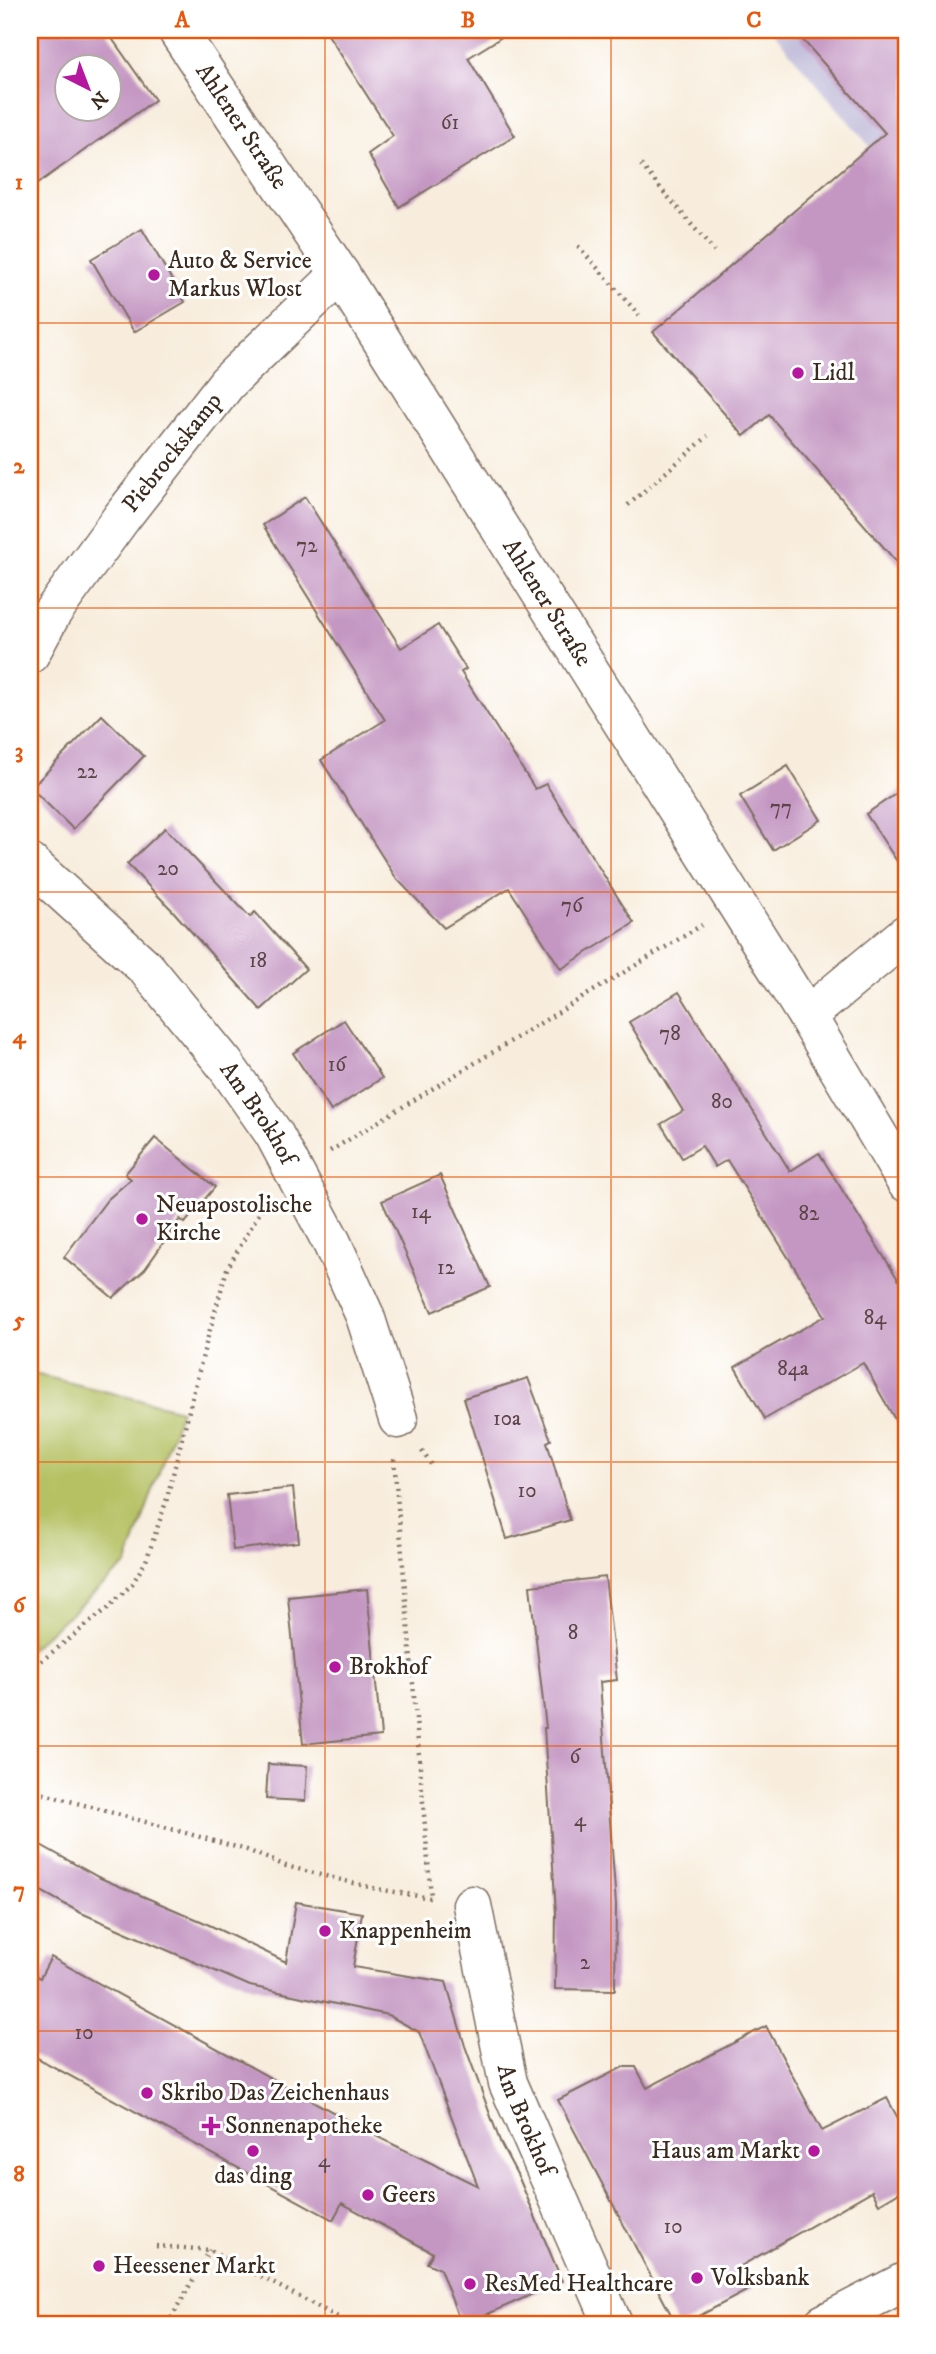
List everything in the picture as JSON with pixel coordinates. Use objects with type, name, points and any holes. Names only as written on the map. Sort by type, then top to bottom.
[{"type":"street","name":"Ahlener Straße","points":[[177,30],[340,274],[807,1017],[906,1182]]},
{"type":"street","name":"Piebrockskamp","points":[[30,654],[52,613],[122,517],[227,383],[340,274]]},
{"type":"street","name":"Am Brokhof","points":[[30,863],[146,968],[224,1063],[274,1134],[365,1315],[398,1419]]},
{"type":"street","points":[[807,1017],[906,934]]},
{"type":"street","name":"Am Brokhof","points":[[472,1905],[508,2083],[613,2324]]},
{"type":"street","points":[[823,2324],[906,2281]]},
{"type":"path","points":[[641,165],[714,251]]},
{"type":"path","points":[[578,246],[639,315]]},
{"type":"path","points":[[628,505],[708,436]]},
{"type":"path","points":[[30,1670],[109,1607],[132,1584],[146,1561],[166,1502],[227,1269],[268,1199],[294,1172],[736,904]]},
{"type":"path","points":[[398,1419],[394,1458],[396,1499],[431,1898]]},
{"type":"path","points":[[30,1790],[247,1850],[286,1866],[377,1889],[472,1905]]},
{"type":"path","points":[[156,2246],[210,2250],[351,2324]]},
{"type":"path","points":[[168,2324],[210,2250]]},
{"type":"shaded area","points":[[771,30],[906,30],[906,189]]},
{"type":"green space","points":[[30,1373],[181,1410],[127,1564],[30,1649]]},
{"type":"building","points":[[30,30],[106,30],[121,52],[52,52],[52,122],[122,122],[122,53],[155,100],[30,189]]},
{"type":"building","points":[[325,30],[513,30],[468,58],[515,136],[399,207],[368,154],[393,136]]},
{"type":"building","name":"Lidl","points":[[794,30],[906,30],[906,573],[769,415],[744,436],[653,332],[885,133]]},
{"type":"building","points":[[142,229],[185,302],[134,332],[91,259]]},
{"type":"building","points":[[305,497],[401,648],[438,625],[466,669],[461,672],[535,789],[546,784],[634,923],[561,969],[509,888],[444,928],[396,878],[321,760],[385,720],[263,525]]},
{"type":"building","points":[[102,715],[144,756],[73,829],[31,788]]},
{"type":"building","points":[[788,766],[821,820],[773,850],[740,796]]},
{"type":"building","points":[[906,787],[906,875],[866,814]]},
{"type":"building","points":[[165,828],[250,917],[255,912],[306,969],[261,1010],[127,864]]},
{"type":"building","points":[[679,992],[790,1171],[819,1153],[906,1292],[906,1439],[863,1363],[765,1419],[735,1367],[825,1316],[727,1160],[715,1167],[702,1146],[682,1158],[661,1124],[683,1111],[629,1022]]},
{"type":"building","points":[[344,1020],[382,1078],[331,1111],[293,1053]]},
{"type":"building","name":"Neuapostolische Kirche","points":[[155,1138],[215,1187],[185,1223],[180,1219],[145,1269],[113,1298],[64,1257],[107,1200],[131,1179],[125,1174]]},
{"type":"building","points":[[440,1175],[490,1287],[432,1312],[382,1201]]},
{"type":"building","points":[[528,1378],[551,1440],[547,1442],[570,1520],[507,1539],[464,1398]]},
{"type":"building","points":[[293,1488],[299,1542],[233,1550],[227,1495]]},
{"type":"building","points":[[605,1577],[617,1680],[600,1682],[616,1905],[615,1990],[555,1989],[556,1913],[546,1728],[530,1586]]},
{"type":"building","name":"Brokhof","points":[[367,1589],[381,1736],[303,1744],[288,1597]]},
{"type":"building","points":[[268,1764],[307,1766],[305,1801],[266,1799]]},
{"type":"building","points":[[30,1839],[98,1877],[203,1922],[286,1962],[296,1902],[362,1913],[353,1967],[446,1982],[465,2046],[501,2144],[519,2178],[562,2281],[472,2321],[458,2316],[440,2269],[427,2263],[433,2253],[342,2203],[333,2220],[30,2054],[30,1972],[40,1978],[51,1957],[378,2137],[478,2186],[419,2032],[388,2015],[250,1986],[79,1912],[30,1885]]},
{"type":"building","points":[[766,2026],[822,2131],[887,2098],[906,2133],[906,2188],[879,2204],[872,2191],[741,2266],[752,2288],[684,2324],[676,2324],[558,2100],[623,2067],[636,2067],[647,2088]]},
{"type":"place","name":"Auto & Service Markus Wlost","points":[[154,275]]},
{"type":"place","name":"Lidl","points":[[798,373]]},
{"type":"place","name":"Neuapostolische Kirche","points":[[142,1219]]},
{"type":"place","name":"Brokhof","points":[[335,1667]]},
{"type":"place","name":"Knappenheim","points":[[325,1931]]},
{"type":"place","name":"Skribo Das Zeichenhaus","points":[[147,2093]]},
{"type":"place","name":"Sonnenapotheke","points":[[211,2126]]},
{"type":"place","name":"das ding","points":[[253,2151]]},
{"type":"place","name":"Haus am Markt","points":[[814,2151]]},
{"type":"place","name":"Geers","points":[[368,2195]]},
{"type":"place","name":"Heessener Markt","points":[[99,2266]]},
{"type":"place","name":"Volksbank","points":[[697,2278]]},
{"type":"place","name":"ResMed Healthcare","points":[[470,2284]]}]
